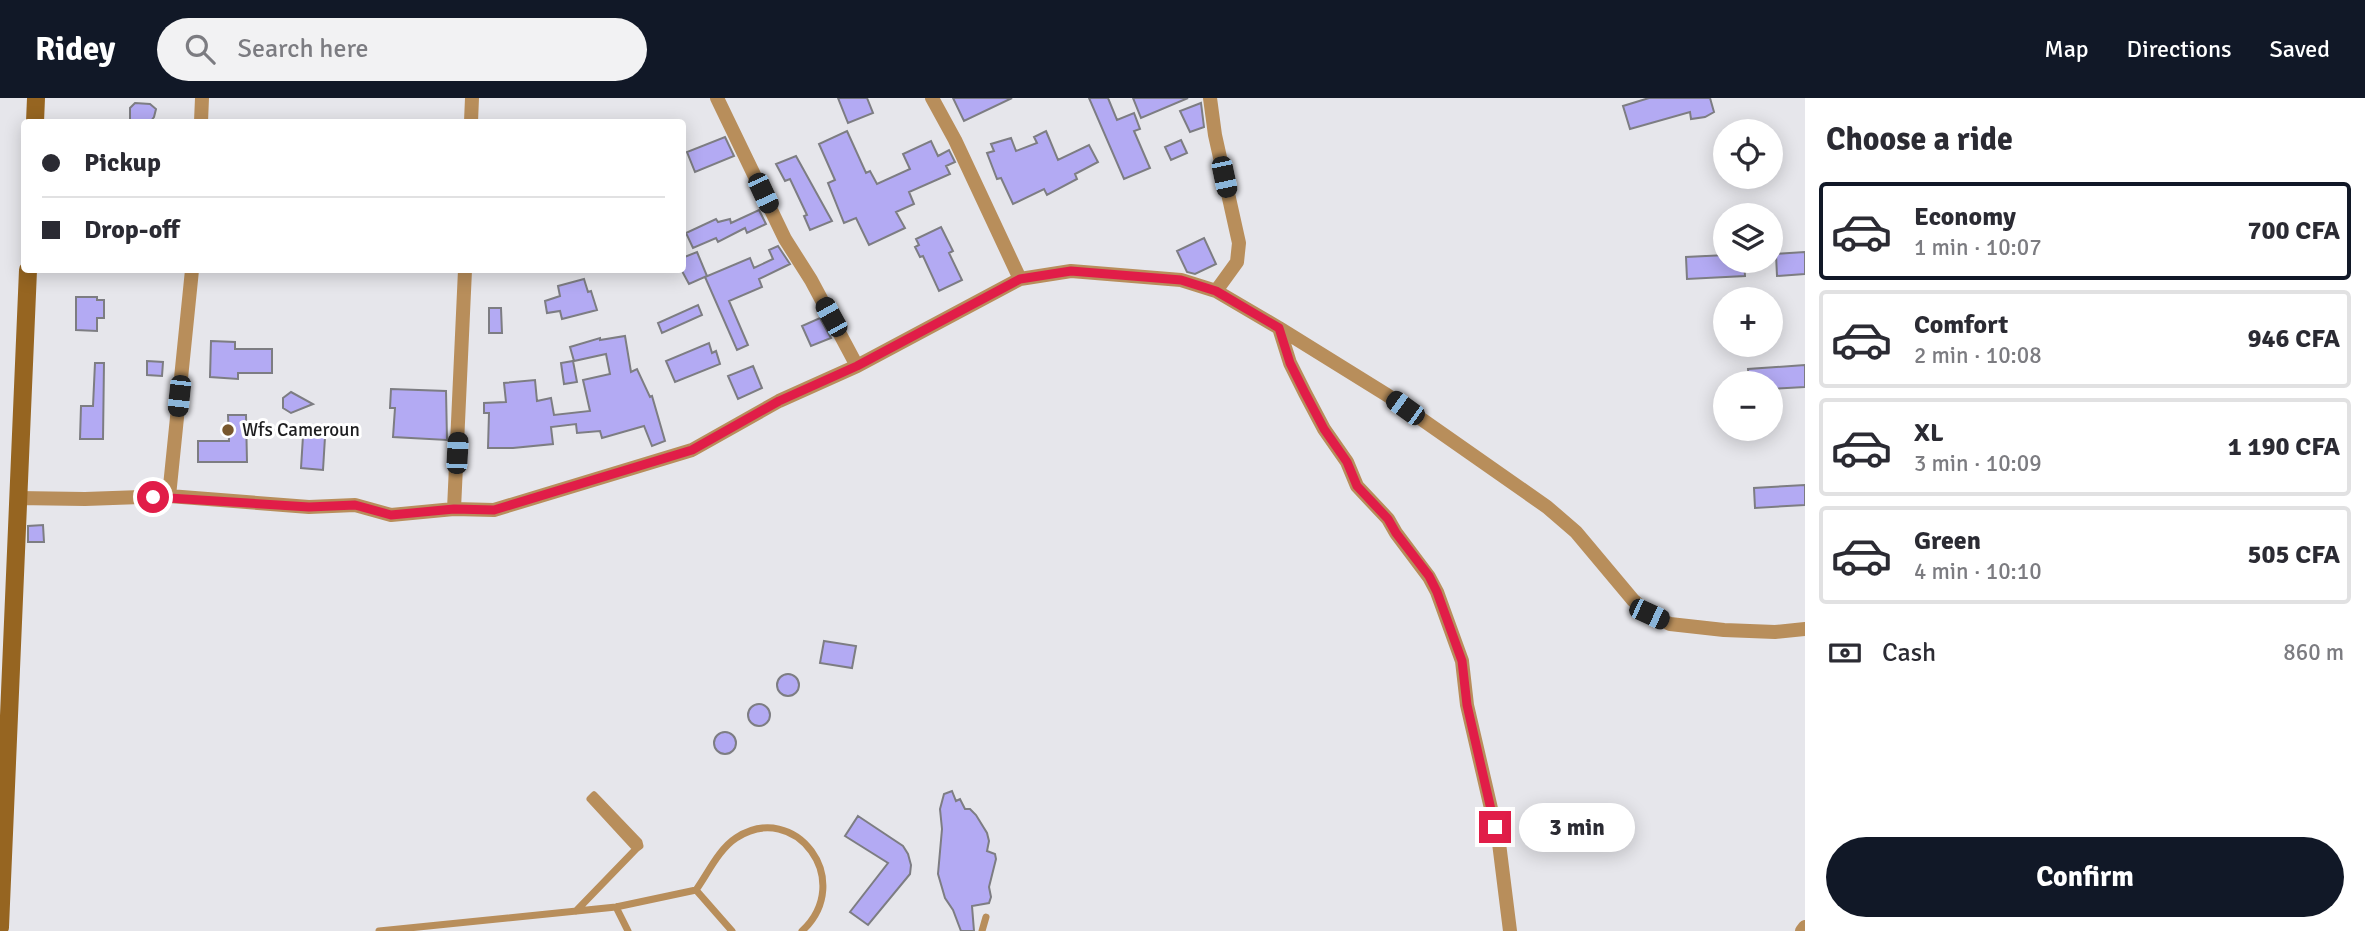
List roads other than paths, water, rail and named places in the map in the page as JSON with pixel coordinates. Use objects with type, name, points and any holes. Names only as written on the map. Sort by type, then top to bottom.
[{"type":"main road","points":[[35,119],[36,98]]},
{"type":"main road","points":[[0,928],[8,497],[28,273]]},
{"type":"street","points":[[201,119],[202,98]]},
{"type":"street","points":[[717,98],[785,239],[811,280],[857,366]]},
{"type":"street","points":[[932,98],[955,140],[1020,279]]},
{"type":"street","points":[[1210,98],[1215,135],[1238,243],[1237,261],[1216,291]]},
{"type":"street","points":[[471,119],[473,99]]},
{"type":"street","points":[[8,497],[85,499],[169,496],[309,507],[355,505],[391,515],[454,509],[494,510],[692,450],[779,401],[857,366],[1020,279],[1071,271],[1181,280],[1216,291],[1279,328],[1387,395],[1547,507],[1576,532],[1633,600],[1649,614],[1670,624],[1724,630],[1775,632],[1805,629]]},
{"type":"street","points":[[169,496],[192,273]]},
{"type":"street","points":[[454,509],[465,273]]},
{"type":"street","points":[[1279,328],[1290,363],[1324,429],[1347,462],[1357,486],[1388,519],[1429,576],[1437,592],[1462,661],[1467,705],[1499,843],[1510,931]]},
{"type":"lane","points":[[576,911],[640,846],[594,795],[590,799],[636,849]]},
{"type":"lane","points":[[379,931],[616,907],[696,890],[726,845],[734,838],[766,828],[787,832],[806,843],[822,872],[824,883],[821,905],[815,917],[802,931]]},
{"type":"lane","points":[[696,890],[732,931]]},
{"type":"lane","points":[[616,907],[628,931]]},
{"type":"lane","points":[[982,931],[986,917]]},
{"type":"place","name":"Wfs Cameroun","points":[[228,430]]}]
